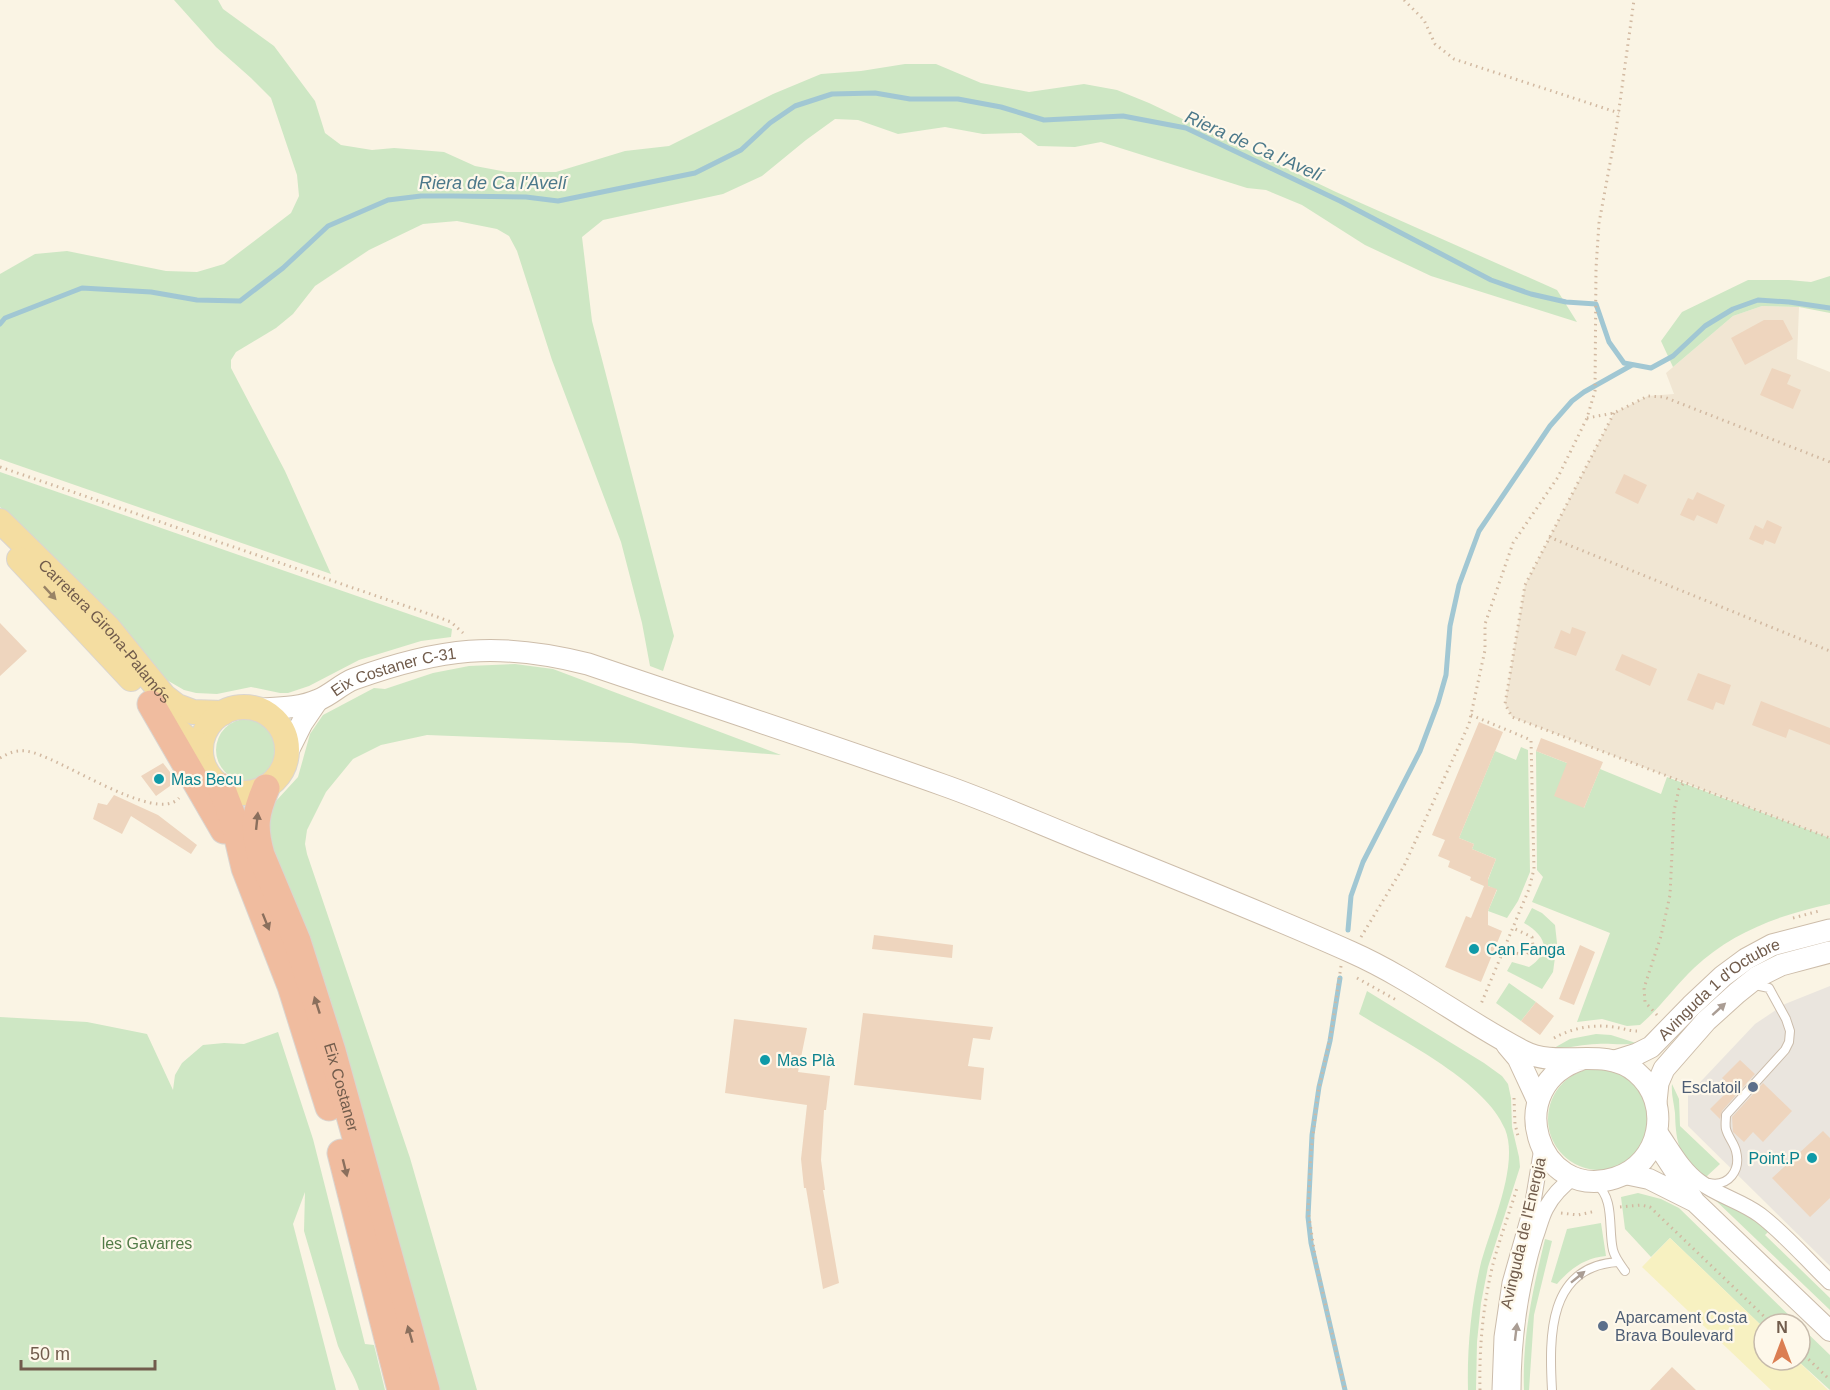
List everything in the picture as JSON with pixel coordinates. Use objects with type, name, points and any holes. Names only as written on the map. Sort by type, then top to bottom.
[{"type":"highway","points":[[151,704],[245,868]]},
{"type":"highway","name":"Eix Costaner","points":[[221,787],[234,821],[245,868],[291,986],[332,1118],[401,1390]]},
{"type":"highway","name":"Eix Costaner","points":[[266,788],[256,815],[257,840],[297,941],[332,1051],[426,1390]]},
{"type":"main road","name":"Carretera Girona-Palamós","points":[[0,521],[108,627],[164,696],[177,706],[193,712],[223,712]]},
{"type":"main road","name":"Carretera Girona-Palamós","points":[[0,539],[119,664],[151,704],[185,737],[201,746]]},
{"type":"main road","name":"Eix Costaner C-31","points":[[259,709],[289,707],[317,701],[350,681],[435,655],[476,650],[520,650],[549,654],[588,664],[946,786],[1292,925],[1396,975],[1530,1055],[1548,1060],[1583,1059]]},
{"type":"main road","name":"Eix Costaner C-31","points":[[288,751],[302,723],[317,701]]},
{"type":"main road","points":[[234,708],[259,709],[271,716],[280,726],[286,738],[288,751],[282,772],[266,788],[252,793],[236,793],[221,787],[212,779],[201,758],[201,746],[205,732],[212,721],[223,712],[234,708]]},
{"type":"main road","name":"Avinguda 1 d'Octubre","points":[[1615,1060],[1652,1047],[1707,991],[1746,959],[1772,945],[1830,930]]},
{"type":"main road","name":"Avinguda 1 d'Octubre","points":[[1656,1102],[1658,1083],[1665,1069],[1706,1021],[1747,985],[1781,965],[1830,952]]},
{"type":"main road","points":[[1502,1040],[1518,1058],[1538,1101]]},
{"type":"main road","points":[[1583,1059],[1615,1060],[1644,1079],[1656,1102],[1659,1115],[1656,1135],[1643,1160],[1625,1174],[1613,1179],[1583,1179],[1556,1166],[1542,1148],[1535,1125],[1538,1101],[1543,1089],[1555,1074],[1571,1064],[1583,1059]]},
{"type":"street","points":[[1656,1135],[1699,1181],[1717,1192],[1740,1201],[1762,1216],[1830,1282]]},
{"type":"street","points":[[1656,1135],[1695,1202],[1830,1331]]},
{"type":"street","name":"Avinguda de l'Energia","points":[[1500,1390],[1502,1337],[1509,1283],[1533,1202],[1542,1148]]},
{"type":"street","points":[[1625,1174],[1649,1179],[1695,1202]]},
{"type":"street","name":"Avinguda de l'Energia","points":[[1514,1390],[1515,1338],[1522,1286],[1529,1259],[1546,1208],[1561,1187],[1583,1179]]},
{"type":"lane","points":[[1699,1181],[1714,1184],[1732,1177],[1738,1161],[1736,1150],[1726,1128],[1726,1115],[1785,1050],[1789,1042],[1790,1031],[1774,994],[1769,988],[1761,985],[1747,985]]},
{"type":"lane","points":[[1583,1179],[1603,1190],[1608,1209],[1613,1250],[1624,1271]]},
{"type":"lane","points":[[1552,1390],[1553,1329],[1561,1295],[1566,1286],[1583,1271],[1600,1264],[1618,1262]]},
{"type":"path","points":[[1404,0],[1424,20],[1435,44],[1454,58],[1619,113]]},
{"type":"path","points":[[1345,1390],[1316,1263],[1308,1210],[1311,1152],[1318,1092],[1347,951],[1404,866],[1469,724],[1485,650],[1485,624],[1514,543],[1558,477],[1587,418],[1595,391],[1596,268],[1599,223],[1619,113],[1634,0]]},
{"type":"path","points":[[1587,418],[1614,413],[1648,396],[1664,397],[1830,462]]},
{"type":"path","points":[[1614,413],[1525,585],[1505,704],[1512,717],[1830,838]]},
{"type":"path","points":[[0,467],[435,616],[455,626],[476,650]]},
{"type":"path","points":[[1549,537],[1830,651]]},
{"type":"path","points":[[1471,715],[1531,740],[1534,869],[1529,889],[1481,1004]]},
{"type":"path","points":[[0,758],[11,751],[28,751],[93,779],[122,795],[157,805],[177,801],[194,781]]},
{"type":"path","points":[[1659,1017],[1645,1002],[1644,987],[1670,895],[1674,811],[1679,789],[1683,783]]},
{"type":"path","points":[[1504,950],[1526,956],[1533,947],[1532,937],[1513,928]]},
{"type":"path","points":[[1364,982],[1404,1004]]},
{"type":"path","points":[[1514,1088],[1518,1140]]},
{"type":"path","points":[[1480,1390],[1481,1337],[1486,1295],[1501,1236],[1518,1185]]},
{"type":"path","points":[[1608,1209],[1641,1204],[1650,1207],[1759,1312]]},
{"type":"path","points":[[1812,1363],[1830,1380]]},
{"type":"shaded area","points":[[1762,306],[1799,307],[1797,359],[1830,372],[1830,838],[1512,717],[1505,704],[1525,585],[1614,413],[1648,396],[1674,394],[1666,373],[1733,316]]},
{"type":"shaded area","points":[[1830,986],[1830,1266],[1688,1126],[1688,1095],[1755,1024],[1785,1004]]},
{"type":"green space","points":[[174,0],[218,0],[223,9],[274,46],[315,101],[325,133],[341,145],[372,150],[394,148],[444,152],[475,166],[507,172],[556,172],[625,151],[669,146],[773,94],[821,74],[905,64],[936,64],[981,83],[1029,92],[1084,84],[1117,90],[1336,192],[1557,290],[1577,322],[1431,276],[1365,245],[1302,205],[1266,190],[1247,188],[1101,142],[1075,147],[1038,146],[1021,133],[983,134],[945,127],[898,134],[858,120],[835,119],[762,176],[723,194],[603,220],[582,237],[592,321],[674,636],[663,671],[650,666],[642,623],[621,542],[552,360],[517,251],[509,236],[497,229],[457,221],[423,224],[369,250],[315,286],[293,314],[276,328],[236,352],[231,360],[231,368],[285,471],[331,574],[0,459],[0,274],[35,254],[67,251],[166,271],[197,272],[224,264],[291,213],[299,196],[297,175],[271,98],[216,47]]},
{"type":"green space","points":[[1830,276],[1830,313],[1799,307],[1762,306],[1733,316],[1673,367],[1661,341],[1682,312],[1748,280],[1811,282]]},
{"type":"green space","points":[[0,472],[452,629],[451,637],[421,641],[359,660],[309,686],[288,693],[251,687],[217,694],[184,690],[165,679],[0,507]]},
{"type":"green space","points":[[515,664],[553,669],[781,755],[631,743],[427,735],[381,745],[353,759],[326,792],[307,830],[305,844],[307,854],[410,1158],[477,1390],[440,1390],[331,1002],[314,950],[275,854],[268,829],[271,811],[276,801],[298,777],[310,734],[323,715],[374,688],[385,689],[433,673],[469,666]]},
{"type":"green space","points":[[247,719],[259,721],[269,728],[276,738],[278,750],[276,762],[269,772],[259,779],[247,781],[235,779],[225,772],[218,762],[216,750],[218,738],[225,728],[235,721]]},
{"type":"green space","points":[[1521,747],[1528,750],[1530,872],[1518,901],[1507,918],[1488,911],[1497,890],[1486,885],[1496,859],[1472,849],[1474,844],[1459,838],[1495,751],[1516,760]]},
{"type":"green space","points":[[1536,751],[1567,763],[1584,808],[1600,769],[1661,794],[1667,777],[1830,838],[1830,904],[1775,920],[1724,944],[1694,968],[1640,1025],[1627,1026],[1602,1019],[1577,1022],[1610,933],[1532,902],[1543,877],[1537,870]]},
{"type":"green space","points":[[1532,908],[1542,913],[1555,925],[1557,943],[1553,972],[1542,989],[1507,971],[1512,962],[1529,967],[1537,961],[1544,949],[1541,938],[1524,923]]},
{"type":"green space","points":[[1509,983],[1536,1002],[1521,1021],[1496,1003]]},
{"type":"green space","points":[[1367,991],[1484,1063],[1502,1076],[1508,1084],[1512,1127],[1520,1167],[1488,1267],[1477,1342],[1476,1390],[1468,1390],[1472,1313],[1480,1267],[1506,1179],[1509,1144],[1505,1129],[1495,1111],[1461,1079],[1441,1064],[1359,1014]]},
{"type":"green space","name":"les Gavarres","points":[[0,1017],[87,1022],[147,1034],[173,1090],[175,1075],[182,1063],[203,1045],[244,1044],[278,1032],[313,1139],[365,1344],[374,1345],[385,1390],[359,1390],[338,1346],[304,1231],[305,1192],[293,1224],[336,1390],[0,1390]]},
{"type":"green space","points":[[1596,1034],[1611,1035],[1636,1043],[1554,1048],[1570,1039]]},
{"type":"green space","points":[[1599,1068],[1618,1072],[1635,1083],[1646,1100],[1650,1119],[1646,1138],[1635,1155],[1618,1166],[1599,1170],[1580,1166],[1563,1155],[1552,1138],[1548,1119],[1552,1100],[1563,1083],[1580,1072]]},
{"type":"green space","points":[[1672,1084],[1679,1099],[1680,1126],[1720,1164],[1706,1177],[1685,1157],[1678,1142]]},
{"type":"green space","points":[[1638,1193],[1661,1199],[1679,1208],[1786,1312],[1752,1312],[1752,1317],[1670,1238],[1651,1257],[1625,1229],[1621,1197]]},
{"type":"green space","points":[[1712,1197],[1725,1200],[1770,1230],[1765,1235],[1830,1298],[1830,1310]]},
{"type":"green space","points":[[1601,1223],[1606,1256],[1591,1259],[1579,1265],[1557,1284],[1551,1282],[1567,1229]]},
{"type":"green space","points":[[1545,1239],[1552,1241],[1534,1315],[1529,1390],[1524,1390],[1527,1332]]},
{"type":"green space","points":[[1812,1338],[1830,1355],[1830,1390],[1810,1372]]},
{"type":"sand","points":[[1670,1238],[1752,1317],[1752,1372],[1642,1267]]},
{"type":"sand","points":[[1752,1372],[1809,1372],[1828,1390],[1771,1390]]},
{"type":"building","points":[[1764,320],[1783,320],[1793,339],[1745,365],[1731,338]]},
{"type":"building","points":[[1772,368],[1791,375],[1787,384],[1801,390],[1793,409],[1760,395]]},
{"type":"building","points":[[1624,474],[1647,485],[1638,504],[1615,493]]},
{"type":"building","points":[[1697,492],[1725,505],[1717,524],[1697,515],[1694,521],[1680,515],[1688,498],[1693,500]]},
{"type":"building","points":[[1767,520],[1782,527],[1775,544],[1765,540],[1763,545],[1749,539],[1755,525],[1763,529]]},
{"type":"building","points":[[0,623],[27,651],[0,676]]},
{"type":"building","points":[[1572,627],[1586,632],[1576,656],[1554,648],[1561,630],[1570,634]]},
{"type":"building","points":[[1622,654],[1657,669],[1650,686],[1615,670]]},
{"type":"building","points":[[1698,673],[1731,685],[1724,705],[1716,702],[1713,710],[1687,700]]},
{"type":"building","points":[[1761,701],[1830,728],[1830,745],[1789,729],[1786,738],[1752,725]]},
{"type":"building","points":[[1479,722],[1503,732],[1459,838],[1474,844],[1472,849],[1496,859],[1488,879],[1488,886],[1497,889],[1488,911],[1488,925],[1502,931],[1481,982],[1445,967],[1466,916],[1471,918],[1484,886],[1470,880],[1471,877],[1448,867],[1450,861],[1438,856],[1445,840],[1432,835]]},
{"type":"building","points":[[1541,738],[1603,762],[1584,808],[1554,796],[1567,763],[1536,751]]},
{"type":"building","name":"Mas Becu","points":[[163,763],[177,781],[156,796],[141,776]]},
{"type":"building","points":[[114,795],[158,815],[197,845],[191,854],[131,816],[122,834],[93,819],[98,803],[107,805]]},
{"type":"building","points":[[874,935],[953,945],[952,958],[872,949]]},
{"type":"building","points":[[1580,945],[1595,952],[1574,1005],[1559,999]]},
{"type":"building","points":[[1536,1002],[1554,1016],[1540,1035],[1521,1021]]},
{"type":"building","points":[[863,1013],[993,1027],[990,1040],[973,1038],[968,1066],[984,1068],[981,1100],[854,1085]]},
{"type":"building","points":[[734,1019],[807,1028],[798,1072],[830,1076],[826,1110],[824,1110],[821,1160],[825,1190],[823,1190],[839,1283],[823,1289],[806,1188],[804,1188],[801,1159],[807,1105],[725,1093]]},
{"type":"building","points":[[1740,1060],[1755,1074],[1722,1111],[1720,1119],[1710,1109],[1732,1087],[1722,1078]]},
{"type":"building","points":[[1763,1083],[1792,1111],[1763,1142],[1753,1132],[1744,1142],[1733,1132],[1732,1117]]},
{"type":"building","name":"Point.P","points":[[1823,1131],[1830,1138],[1830,1198],[1810,1217],[1772,1178]]},
{"type":"building","points":[[1672,1367],[1696,1390],[1650,1390]]},
{"type":"waterway","name":"Riera de Ca l'Avelí","points":[[0,324],[5,318],[82,288],[151,292],[197,300],[240,301],[283,268],[328,226],[388,200],[421,196],[453,196],[526,197],[558,201],[695,173],[741,150],[770,123],[795,106],[832,94],[875,93],[910,99],[958,99],[1001,107],[1044,120],[1123,116],[1186,128],[1340,201],[1491,280],[1531,294],[1566,302],[1596,304],[1609,342],[1624,363],[1651,368],[1673,356],[1705,326],[1733,309],[1758,300],[1830,308]]},
{"type":"waterway","points":[[1348,930],[1351,896],[1363,862],[1420,751],[1438,703],[1446,675],[1450,626],[1459,585],[1479,531],[1550,426],[1572,401],[1632,365]]},
{"type":"waterway","points":[[1340,978],[1312,1135],[1308,1217],[1311,1243],[1345,1390]]},
{"type":"place","name":"Mas Becu","points":[[159,779]]},
{"type":"place","name":"Can Fanga","points":[[1474,949]]},
{"type":"place","name":"Mas Plà","points":[[765,1060]]},
{"type":"place","name":"Esclatoil","points":[[1753,1087]]},
{"type":"place","name":"Point.P","points":[[1812,1158]]},
{"type":"place","name":"Aparcament Costa Brava Boulevard","points":[[1603,1326]]}]
